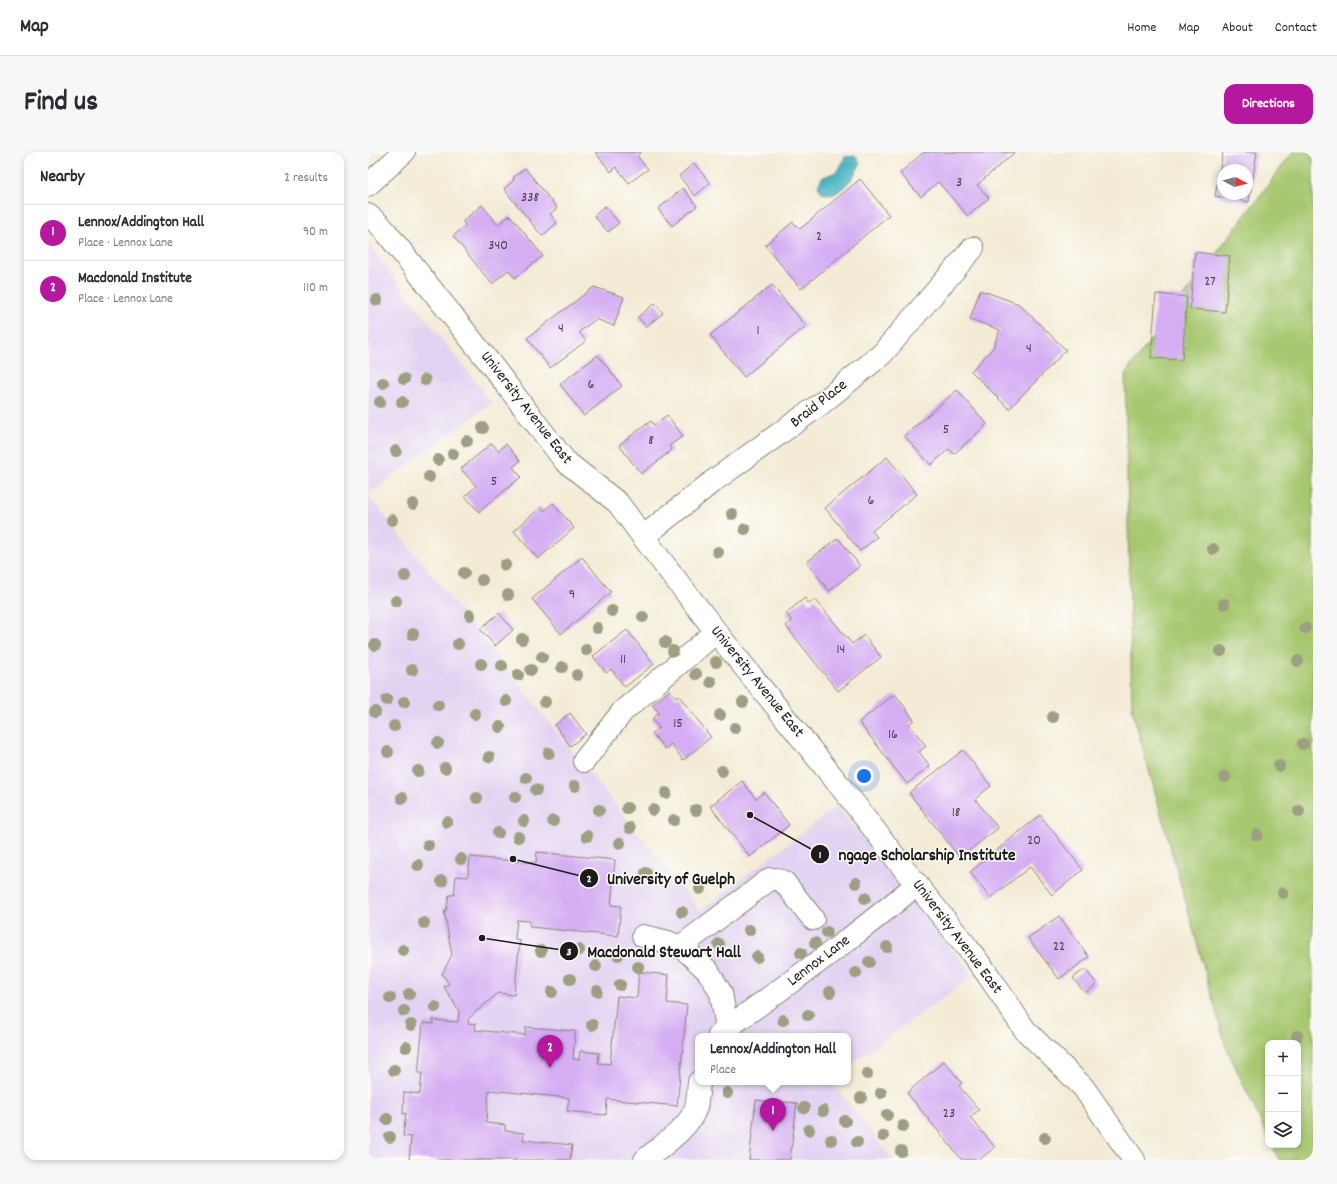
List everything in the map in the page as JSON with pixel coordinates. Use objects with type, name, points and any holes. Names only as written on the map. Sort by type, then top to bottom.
[{"type":"street","points":[[368,185],[404,152]]},
{"type":"street","name":"University Avenue East","points":[[368,215],[380,225],[490,362],[565,461],[618,503],[716,632],[857,807],[988,975],[1025,1030],[1083,1087],[1134,1160]]},
{"type":"street","name":"Braid Place","points":[[643,537],[712,482],[822,404],[882,354],[973,248]]},
{"type":"street","points":[[584,761],[623,711],[716,632]]},
{"type":"street","points":[[680,947],[770,879],[776,879],[784,882],[813,919]]},
{"type":"street","name":"Lennox Lane","points":[[723,1032],[887,910],[917,884]]},
{"type":"street","points":[[643,936],[668,942],[684,949],[708,971],[721,993],[723,1032]]},
{"type":"street","points":[[645,1160],[684,1127],[691,1118],[696,1107],[699,1085]]},
{"type":"shaded area","points":[[368,247],[370,247],[492,403],[368,494]]},
{"type":"shaded area","points":[[368,495],[700,911],[837,806],[973,976],[851,1064],[851,1033],[695,1033],[695,1085],[833,1085],[893,1160],[368,1160]]},
{"type":"green space","points":[[1293,152],[1313,152],[1313,1160],[1279,1160],[1273,1148],[1301,1148],[1301,1040],[1265,1040],[1265,1131],[1226,1047],[1132,709],[1125,374]]},
{"type":"water","points":[[856,156],[860,164],[849,182],[832,195],[822,193],[818,186],[822,178],[839,169],[845,157]]},
{"type":"building","points":[[595,152],[641,152],[637,156],[648,169],[629,183],[616,167],[611,172]]},
{"type":"building","points":[[924,152],[1015,152],[977,185],[989,198],[968,216],[938,182],[921,197],[900,173]]},
{"type":"building","points":[[1223,152],[1257,152],[1253,177],[1253,164],[1221,164]]},
{"type":"building","points":[[694,163],[710,183],[695,196],[679,176]]},
{"type":"building","points":[[525,168],[557,208],[550,214],[557,223],[542,236],[504,189],[514,180],[513,178]]},
{"type":"building","points":[[860,179],[889,215],[801,289],[765,245],[793,222],[800,229]]},
{"type":"building","points":[[1217,185],[1217,196],[1215,196]]},
{"type":"building","points":[[683,188],[697,206],[672,226],[658,209]]},
{"type":"building","points":[[1238,200],[1249,200],[1249,202]]},
{"type":"building","points":[[482,205],[498,225],[510,215],[543,256],[515,278],[508,270],[492,284],[453,236],[465,226],[463,221]]},
{"type":"building","points":[[605,206],[619,223],[608,232],[594,216]]},
{"type":"building","points":[[1195,252],[1230,256],[1225,312],[1190,309]]},
{"type":"building","points":[[772,285],[806,326],[744,377],[710,335]]},
{"type":"building","points":[[594,287],[624,297],[614,326],[596,319],[579,332],[586,341],[550,368],[527,338]]},
{"type":"building","points":[[980,290],[1019,304],[1066,350],[1009,409],[971,371],[993,348],[1000,330],[970,319]]},
{"type":"building","points":[[1156,294],[1187,297],[1182,360],[1151,358]]},
{"type":"building","points":[[655,303],[663,313],[646,327],[638,317]]},
{"type":"building","points":[[598,355],[622,386],[584,416],[560,384]]},
{"type":"building","points":[[957,390],[987,424],[954,454],[949,449],[931,465],[904,436]]},
{"type":"building","points":[[667,415],[683,436],[669,446],[672,450],[641,474],[619,445],[651,421],[654,425]]},
{"type":"building","points":[[492,443],[498,451],[506,444],[520,461],[513,467],[521,477],[479,512],[465,496],[476,486],[461,469]]},
{"type":"building","points":[[887,457],[917,494],[872,531],[877,537],[860,551],[825,508]]},
{"type":"building","points":[[553,503],[574,528],[538,559],[514,531],[541,507],[544,511]]},
{"type":"building","points":[[838,538],[860,566],[829,591],[807,562]]},
{"type":"building","points":[[582,557],[611,592],[561,634],[532,599]]},
{"type":"building","points":[[805,598],[809,604],[815,599],[852,644],[864,635],[881,657],[838,691],[786,626],[792,621],[786,613]]},
{"type":"building","points":[[499,613],[513,630],[495,646],[480,629]]},
{"type":"building","points":[[627,630],[654,664],[625,687],[611,669],[606,673],[593,656]]},
{"type":"building","points":[[670,690],[676,698],[679,696],[711,737],[683,760],[671,744],[665,749],[652,733],[659,728],[652,719],[659,713],[652,705]]},
{"type":"building","points":[[895,694],[914,720],[909,724],[926,746],[919,752],[930,766],[907,784],[859,722]]},
{"type":"building","points":[[570,713],[586,734],[570,746],[555,725]]},
{"type":"building","points":[[963,750],[991,786],[975,799],[998,828],[960,858],[909,793]]},
{"type":"building","points":[[742,781],[756,799],[764,792],[789,825],[750,857],[710,806]]},
{"type":"building","points":[[1040,815],[1083,870],[1052,895],[1030,867],[990,898],[970,872]]},
{"type":"building","points":[[537,852],[615,860],[611,905],[621,906],[618,936],[530,927],[530,921],[517,920],[515,939],[520,940],[514,995],[498,993],[468,1019],[468,1023],[476,1024],[475,1030],[525,1035],[526,1027],[575,1031],[573,1059],[579,1060],[580,1051],[599,1053],[598,1063],[610,1064],[617,996],[637,998],[639,972],[669,975],[667,1003],[687,1005],[677,1106],[607,1099],[606,1115],[567,1111],[569,1098],[489,1090],[486,1123],[505,1125],[505,1131],[524,1133],[523,1140],[572,1145],[570,1160],[409,1160],[411,1137],[403,1136],[406,1113],[403,1114],[404,1092],[420,1094],[422,1073],[418,1073],[423,1023],[433,1024],[433,1020],[458,1022],[459,1011],[444,987],[449,984],[442,974],[452,955],[444,910],[446,911],[449,895],[454,895],[456,876],[468,877],[470,857],[536,863]]},
{"type":"building","points":[[1059,916],[1089,957],[1059,979],[1028,938]]},
{"type":"building","points":[[1085,969],[1097,984],[1085,993],[1073,978]]},
{"type":"building","points":[[944,1061],[962,1083],[959,1086],[979,1110],[970,1117],[995,1147],[979,1160],[962,1160],[907,1093]]},
{"type":"building","points":[[756,1100],[777,1103],[777,1101],[797,1103],[790,1160],[749,1160]]},
{"type":"place","name":"ngage Scholarship Institute","points":[[750,815]]},
{"type":"place","name":"University of Guelph","points":[[513,859]]},
{"type":"place","name":"Macdonald Stewart Hall","points":[[482,938]]},
{"type":"place","name":"Macdonald Institute","points":[[550,1068]]},
{"type":"place","name":"Lennox/Addington Hall","points":[[773,1131]]}]
